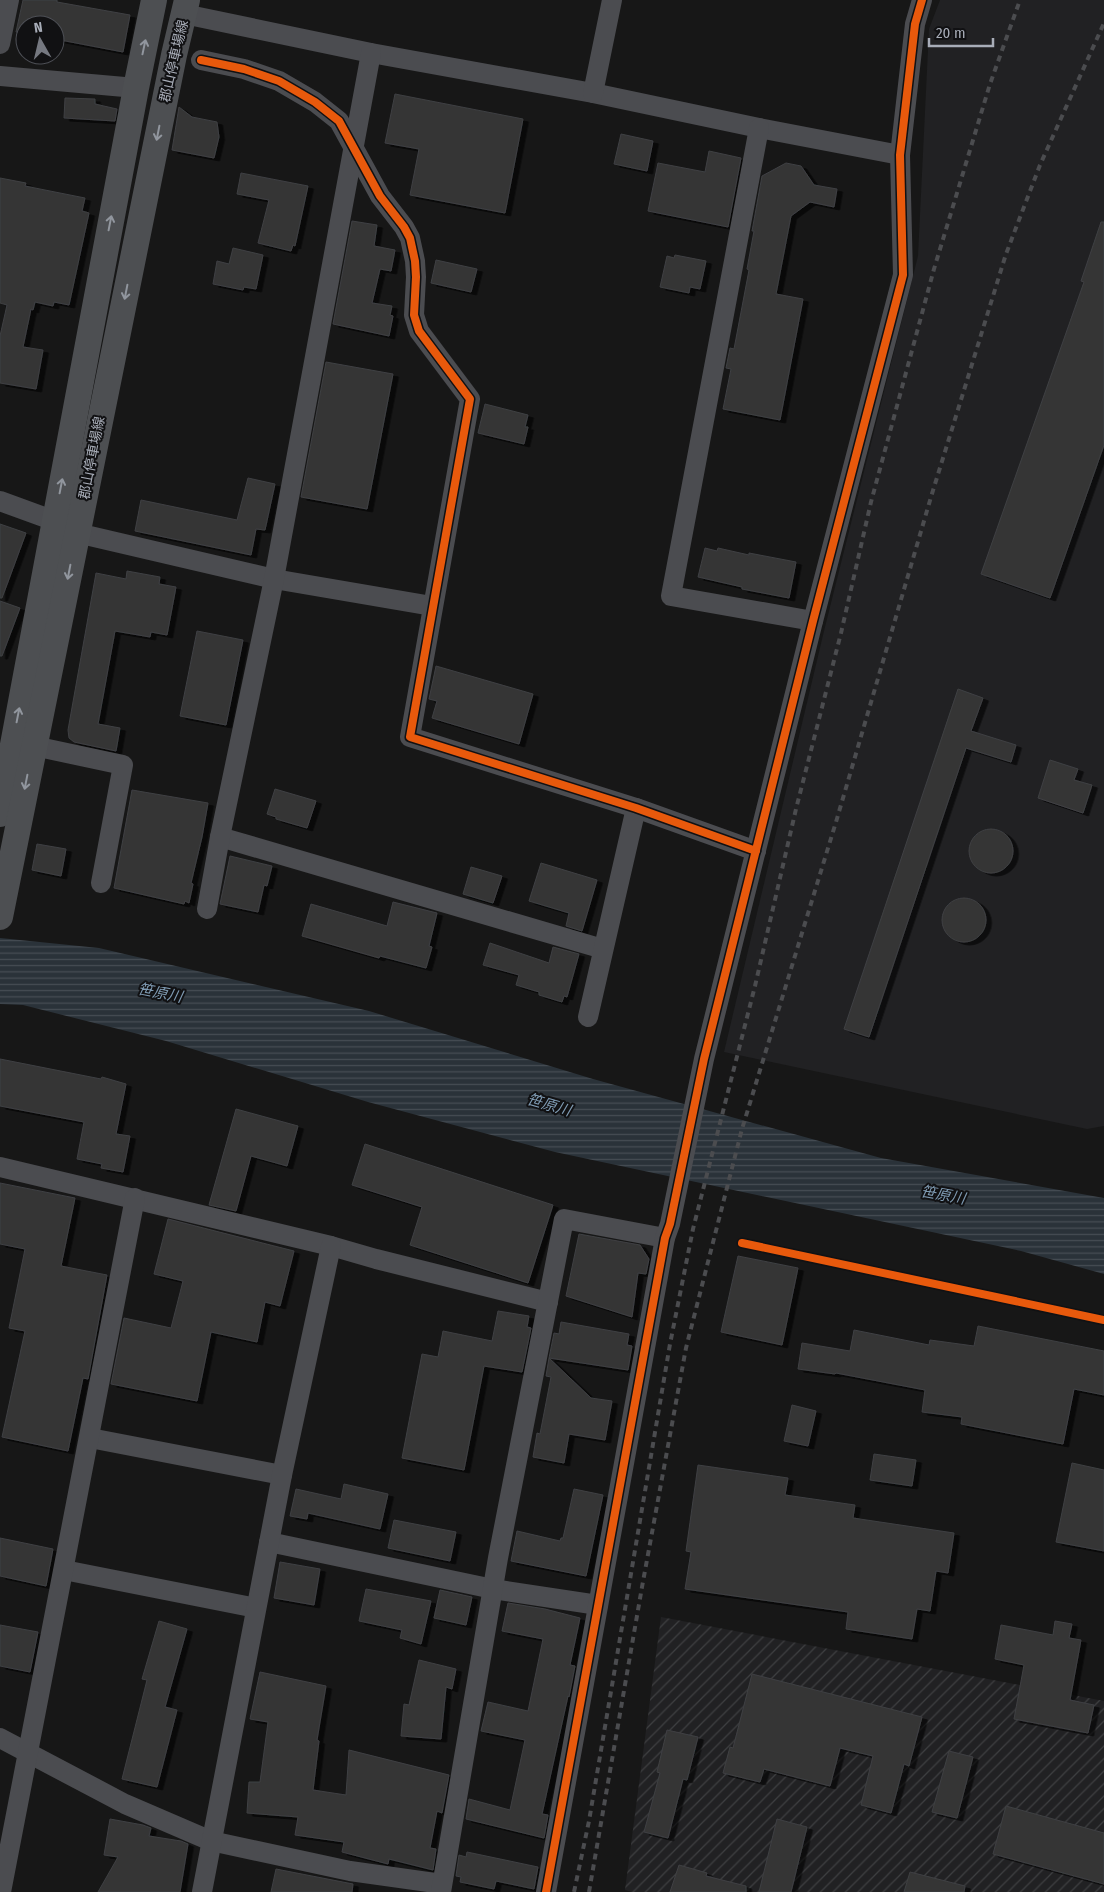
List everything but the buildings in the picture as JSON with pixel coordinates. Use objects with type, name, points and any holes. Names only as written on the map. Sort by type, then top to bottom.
[{"type":"main road","name":"郡山停車場線","points":[[0,917],[34,746],[66,527],[136,88],[154,0]]},
{"type":"main road","name":"郡山停車場線","points":[[0,814],[186,7]]},
{"type":"street","points":[[0,44],[9,0]]},
{"type":"street","points":[[593,93],[612,0]]},
{"type":"street","points":[[546,1892],[668,1231],[704,1060],[812,621],[903,275],[900,155],[915,24],[922,0]]},
{"type":"street","points":[[186,7],[371,53],[593,93],[900,155]]},
{"type":"street","points":[[207,909],[220,837],[274,579],[371,53]]},
{"type":"street","points":[[202,60],[244,69],[279,81],[316,102],[339,120],[380,196],[404,226],[410,238],[415,261],[414,316],[416,324],[470,399],[410,737],[636,808],[756,851]]},
{"type":"street","points":[[0,76],[136,88]]},
{"type":"street","points":[[759,128],[671,596],[812,621]]},
{"type":"street","points":[[0,501],[66,527],[274,579],[432,606]]},
{"type":"street","points":[[34,746],[123,765],[101,883]]},
{"type":"street","points":[[588,1017],[636,808]]},
{"type":"street","points":[[220,837],[603,949]]},
{"type":"street","points":[[0,1167],[331,1246],[548,1302]]},
{"type":"street","points":[[1,1892],[135,1198]]},
{"type":"street","points":[[0,1738],[124,1804],[211,1841],[350,1871],[442,1888],[493,1589],[564,1220],[668,1231]]},
{"type":"street","points":[[202,1892],[282,1475],[331,1246]]},
{"type":"street","points":[[90,1438],[282,1475]]},
{"type":"street","points":[[269,1542],[493,1589],[598,1605]]},
{"type":"street","points":[[64,1570],[256,1608]]},
{"type":"shaded area","points":[[940,0],[1104,0],[1104,1126],[1087,1129],[724,1052],[824,631],[918,256],[929,29]]},
{"type":"shaded area","points":[[661,1617],[1104,1701],[1104,1892],[632,1892],[625,1890]]},
{"type":"water","name":"笹原川","points":[[0,938],[99,948],[369,1011],[593,1079],[881,1158],[1104,1198],[1104,1274],[1021,1251],[555,1152],[368,1102],[166,1041],[23,1005],[0,1004]]},
{"type":"railway","points":[[574,1892],[589,1821],[670,1344],[693,1229],[755,986],[871,502],[934,269],[990,84],[1020,0]]},
{"type":"railway","points":[[589,1892],[686,1348],[742,1129],[836,822],[931,497],[1006,254],[1040,165],[1104,23]]},
{"type":"cycle path","points":[[546,1892],[665,1238],[670,1224],[704,1059],[813,621],[903,275],[900,155],[915,24],[922,0]]},
{"type":"cycle path","points":[[201,60],[244,69],[279,81],[315,102],[339,121],[380,196],[404,227],[410,238],[416,277],[414,315],[419,331],[470,399],[410,737],[636,808],[756,851]]},
{"type":"cycle path","points":[[742,1243],[1104,1320]]}]
